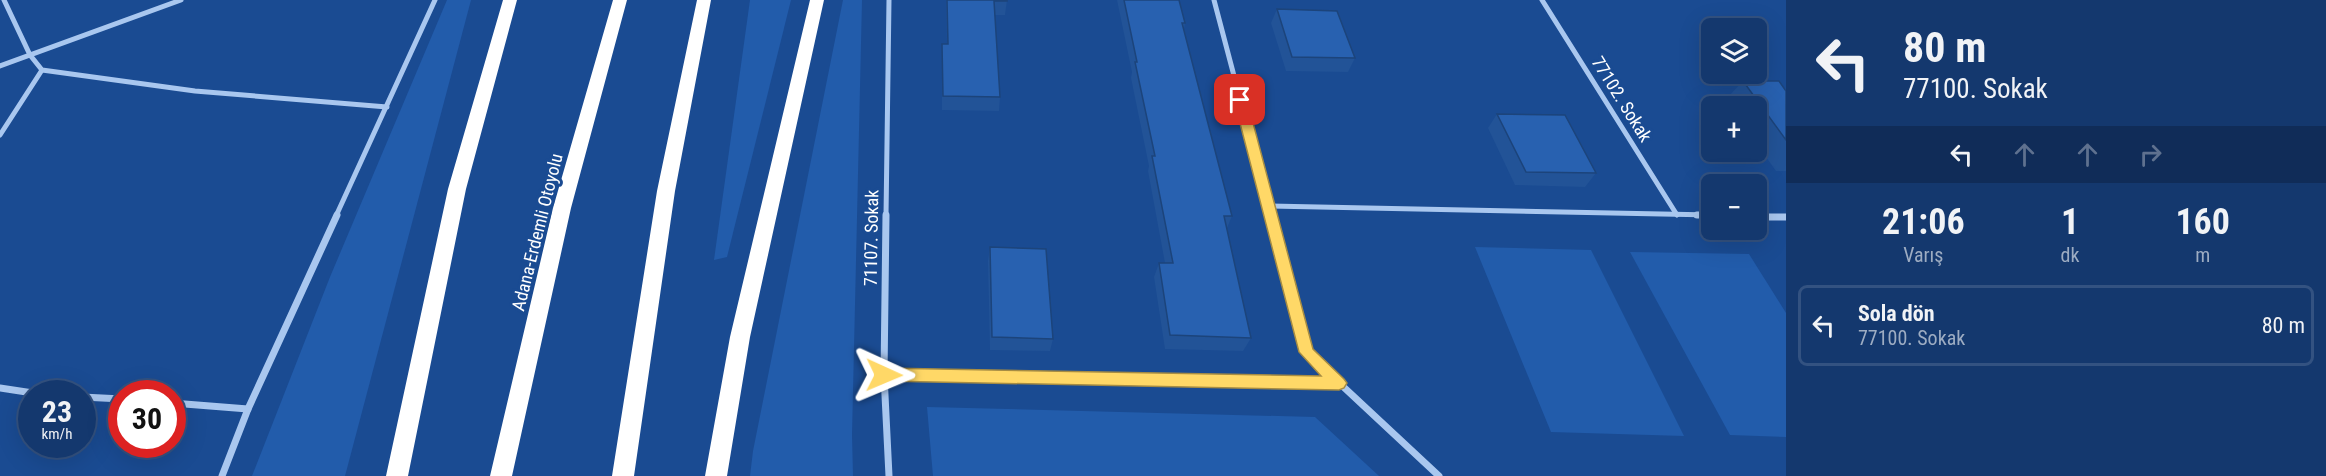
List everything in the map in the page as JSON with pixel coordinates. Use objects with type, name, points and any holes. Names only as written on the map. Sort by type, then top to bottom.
[{"type":"highway","points":[[397,476],[457,189],[510,0]]},
{"type":"highway","name":"Adana-Erdemli Otoyolu","points":[[501,476],[562,208],[620,0]]},
{"type":"highway","points":[[623,476],[666,191],[704,0]]},
{"type":"highway","points":[[716,476],[741,337],[817,0]]},
{"type":"street","points":[[4,0],[30,56],[42,70],[195,91],[387,107]]},
{"type":"street","points":[[0,66],[181,0]]},
{"type":"street","points":[[222,476],[248,409],[435,0]]},
{"type":"street","name":"71107. Sokak","points":[[889,0],[884,375],[889,476]]},
{"type":"street","points":[[1214,0],[1306,352],[1439,476]]},
{"type":"street","name":"77102. Sokak","points":[[1542,0],[1677,214]]},
{"type":"street","points":[[0,135],[42,70]]},
{"type":"street","points":[[1269,206],[1701,215]]},
{"type":"street","points":[[1767,217],[1786,217]]},
{"type":"street","points":[[884,375],[1339,383]]},
{"type":"street","points":[[0,388],[18,391]]},
{"type":"street","points":[[186,404],[248,409]]},
{"type":"shaded area","points":[[447,0],[471,0],[345,476],[252,476],[330,277]]},
{"type":"shaded area","points":[[750,0],[791,0],[727,257],[714,260]]},
{"type":"shaded area","points":[[843,0],[862,0],[853,476],[750,476],[753,451]]},
{"type":"shaded area","points":[[1475,247],[1591,250],[1684,436],[1551,432]]},
{"type":"shaded area","points":[[1630,252],[1749,254],[1786,313],[1786,437],[1730,435]]},
{"type":"shaded area","points":[[927,407],[1315,417],[1379,476],[933,476]]},
{"type":"building","points":[[947,0],[1007,0],[994,1],[1000,97],[943,96],[942,44],[948,44]]},
{"type":"building","points":[[1124,0],[1179,0],[1185,23],[1182,23],[1232,216],[1224,216],[1251,338],[1170,335],[1159,263],[1173,263],[1152,156],[1155,156]]},
{"type":"building","points":[[1277,9],[1337,11],[1355,58],[1292,57]]},
{"type":"building","points":[[1767,81],[1779,81],[1786,91],[1786,140],[1767,114],[1767,96],[1754,96],[1745,84],[1767,84]]},
{"type":"building","points":[[1497,114],[1565,115],[1596,173],[1526,172]]},
{"type":"building","points":[[990,247],[1046,249],[1053,339],[992,337]]},
{"type":"route","points":[[884,375],[1339,383],[1306,352],[1240,100]]}]
